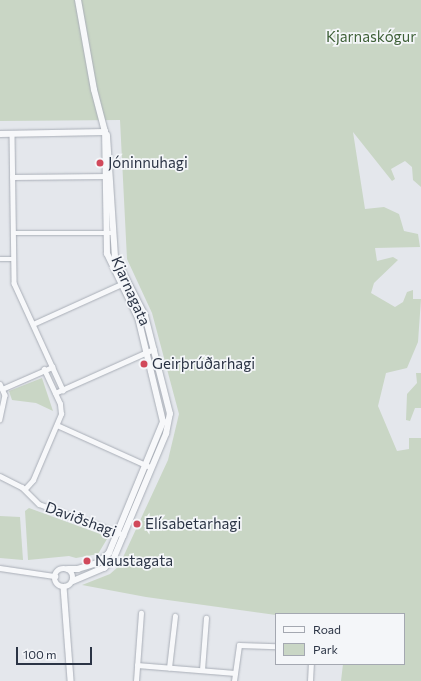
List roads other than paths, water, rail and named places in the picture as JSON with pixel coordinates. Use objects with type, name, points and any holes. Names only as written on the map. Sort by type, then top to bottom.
[{"type":"street","name":"Kjarnagata","points":[[73,581],[111,563],[166,434],[170,414],[143,312],[110,263],[105,132],[94,90],[78,0]]},
{"type":"street","points":[[0,134],[105,132]]},
{"type":"street","points":[[12,134],[14,283],[63,390]]},
{"type":"street","points":[[12,177],[107,176]]},
{"type":"street","points":[[13,233],[108,233]]},
{"type":"street","points":[[0,259],[13,259]]},
{"type":"street","name":"Kjarnagata","points":[[68,569],[78,569],[102,561],[109,553],[163,422],[138,318],[124,283]]},
{"type":"street","points":[[33,324],[124,283]]},
{"type":"street","points":[[55,393],[154,349]]},
{"type":"street","points":[[0,419],[5,404],[1,387],[52,367]]},
{"type":"street","points":[[25,489],[33,480],[62,410],[44,370]]},
{"type":"street","points":[[57,425],[152,468]]},
{"type":"street","name":"Daviðshagi","points":[[0,476],[25,489],[39,504],[124,535]]},
{"type":"street","points":[[0,568],[55,576]]},
{"type":"street","points":[[68,569],[73,576],[73,581],[64,587],[56,583],[55,576],[58,570],[68,569]]},
{"type":"street","points":[[64,587],[71,681]]},
{"type":"street","points":[[136,681],[141,613]]},
{"type":"street","points":[[169,668],[175,616]]},
{"type":"street","points":[[202,670],[206,618]]},
{"type":"street","points":[[234,681],[239,644],[275,646]]},
{"type":"street","points":[[138,665],[235,673]]},
{"type":"street","points":[[310,681],[311,665]]},
{"type":"place","name":"Jóninnuhagi","points":[[100,163]]},
{"type":"place","name":"Geirþrúðarhagi","points":[[144,364]]},
{"type":"place","name":"Elísabetarhagi","points":[[137,524]]},
{"type":"place","name":"Naustagata","points":[[87,561]]},
{"type":"park label","name":"Kjarnaskógur","points":[[371,37]]}]
